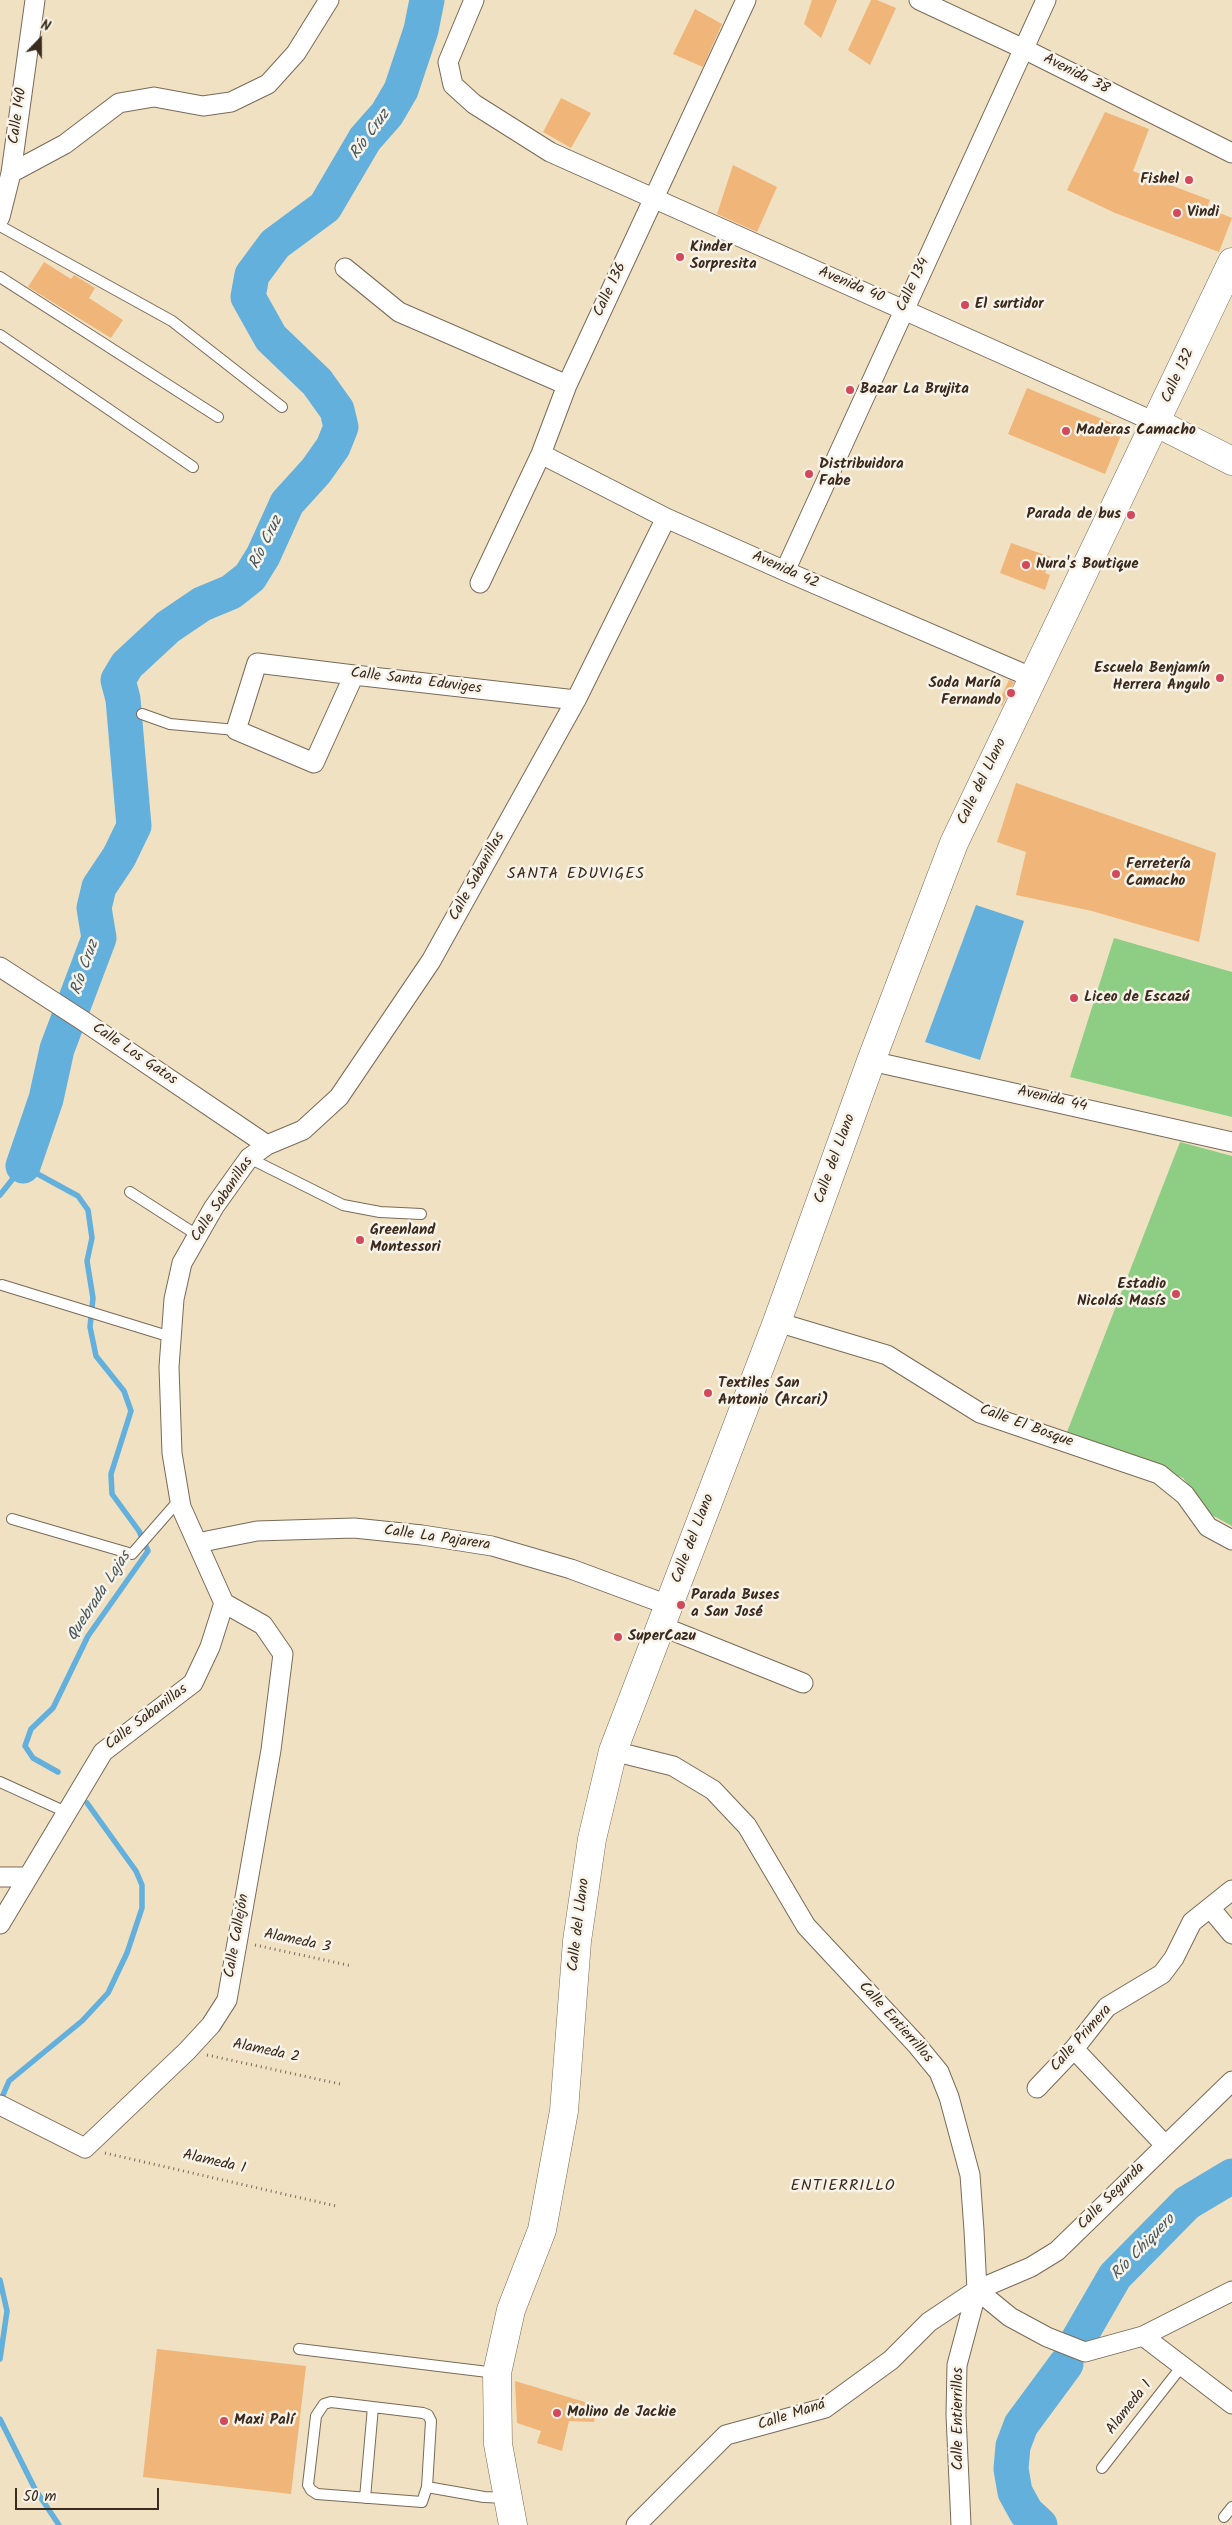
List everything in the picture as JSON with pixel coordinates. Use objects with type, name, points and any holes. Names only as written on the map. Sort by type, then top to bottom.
[{"type":"main road","name":"Calle 132","points":[[1033,678],[1157,423],[1232,262]]},
{"type":"main road","name":"Avenida 40","points":[[1157,423],[1232,461]]},
{"type":"main road","name":"Calle del Llano","points":[[512,2525],[498,2444],[497,2373],[511,2310],[542,2230],[564,2111],[577,1942],[592,1839],[613,1751],[638,1680],[665,1615],[777,1322],[871,1061],[954,843],[1033,678]]},
{"type":"street","name":"Calle 140","points":[[0,217],[11,173],[34,0]]},
{"type":"street","points":[[11,173],[64,144],[119,103],[154,97],[203,106],[231,102],[268,84],[296,53],[329,0]]},
{"type":"street","name":"Avenida 40","points":[[474,0],[448,62],[453,85],[474,104],[550,152],[652,200],[904,308],[1157,423]]},
{"type":"street","name":"Calle 136","points":[[480,582],[541,454],[567,385],[746,0]]},
{"type":"street","name":"Avenida 38","points":[[919,0],[1024,49],[1232,153]]},
{"type":"street","name":"Calle 134","points":[[785,572],[1046,0]]},
{"type":"street","points":[[345,268],[399,312],[567,385]]},
{"type":"street","name":"Avenida 42","points":[[541,454],[666,518],[785,572],[1033,678]]},
{"type":"street","name":"Calle Sabanillas","points":[[0,1924],[26,1877],[103,1752],[193,1683],[210,1648],[224,1603],[180,1499],[172,1453],[169,1367],[174,1299],[182,1263],[197,1235],[249,1158],[267,1145],[303,1130],[339,1097],[431,962],[576,700],[666,518]]},
{"type":"street","name":"Calle Santa Eduviges","points":[[236,730],[257,663],[576,700]]},
{"type":"street","points":[[236,730],[314,764],[354,674]]},
{"type":"street","name":"Calle Los Gatos","points":[[0,967],[267,1145]]},
{"type":"street","name":"Avenida 44","points":[[871,1061],[1232,1142]]},
{"type":"street","name":"Calle El Bosque","points":[[777,1322],[887,1355],[980,1413],[1159,1474],[1185,1495],[1208,1527],[1232,1540]]},
{"type":"street","name":"Calle La Pajarera","points":[[197,1543],[257,1531],[354,1528],[422,1535],[492,1546],[571,1569],[803,1683]]},
{"type":"street","name":"Calle Callejón","points":[[85,2148],[211,2025],[227,2000],[271,1750],[283,1654],[263,1626],[224,1603]]},
{"type":"street","name":"Calle Entierrillos","points":[[613,1751],[673,1766],[713,1790],[746,1826],[806,1926],[916,2044],[939,2072],[970,2175],[977,2290],[957,2365],[956,2414],[961,2525]]},
{"type":"street","points":[[0,1877],[26,1877]]},
{"type":"street","name":"Calle Primera","points":[[1037,2088],[1074,2049],[1107,2007],[1162,1974],[1174,1958],[1192,1922],[1211,1909],[1232,1890]]},
{"type":"street","points":[[1211,1909],[1232,1934]]},
{"type":"street","points":[[1074,2049],[1165,2145]]},
{"type":"street","name":"Calle Segunda","points":[[977,2290],[1030,2267],[1057,2251],[1232,2081]]},
{"type":"street","points":[[0,2105],[85,2148]]},
{"type":"street","points":[[977,2290],[1010,2317],[1047,2337],[1085,2352],[1142,2336],[1232,2291]]},
{"type":"street","name":"Calle Maná","points":[[636,2525],[726,2435],[825,2408],[891,2360],[929,2322],[977,2290]]},
{"type":"street","points":[[1142,2336],[1232,2404]]},
{"type":"lane","points":[[0,226],[172,321],[282,407]]},
{"type":"lane","points":[[0,277],[218,417]]},
{"type":"lane","points":[[0,335],[193,467]]},
{"type":"lane","points":[[142,714],[170,724],[236,730]]},
{"type":"lane","points":[[249,1158],[343,1205],[380,1212],[421,1214]]},
{"type":"lane","points":[[130,1192],[197,1235]]},
{"type":"lane","points":[[2,1285],[171,1338]]},
{"type":"lane","points":[[12,1519],[132,1554],[180,1499]]},
{"type":"lane","points":[[0,1782],[66,1812]]},
{"type":"lane","points":[[299,2349],[497,2373]]},
{"type":"lane","name":"Alameda 1","points":[[1102,2468],[1182,2366]]},
{"type":"lane","points":[[332,2402],[428,2415],[431,2421],[427,2487],[424,2499],[419,2503],[317,2494],[308,2485],[316,2416],[320,2409],[324,2404],[332,2402]]},
{"type":"lane","points":[[365,2498],[373,2407]]},
{"type":"lane","points":[[427,2487],[508,2498]]},
{"type":"lane","points":[[1224,2517],[1232,2507]]},
{"type":"path","name":"Alameda 3","points":[[237,1941],[352,1966]]},
{"type":"path","name":"Alameda 2","points":[[187,2050],[340,2084]]},
{"type":"path","name":"Alameda 1","points":[[85,2148],[336,2206]]},
{"type":"green space","points":[[1114,938],[1232,972],[1232,1117],[1070,1077]]},
{"type":"green space","name":"Estadio Nicolás Masís","points":[[1180,1142],[1232,1156],[1232,1526],[1210,1514],[1183,1478],[1067,1432]]},
{"type":"water","points":[[976,905],[1024,921],[980,1060],[925,1042]]},
{"type":"building","points":[[812,0],[837,0],[821,38],[804,24]]},
{"type":"building","points":[[871,0],[877,0],[896,8],[870,65],[848,50]]},
{"type":"building","points":[[695,9],[722,24],[703,67],[673,54]]},
{"type":"building","points":[[561,98],[591,113],[571,148],[543,132]]},
{"type":"building","points":[[1105,112],[1149,129],[1133,171],[1210,200],[1207,208],[1232,218],[1219,252],[1115,213],[1067,190]]},
{"type":"building","points":[[733,165],[777,187],[757,232],[717,214]]},
{"type":"building","points":[[44,262],[71,279],[74,275],[95,288],[89,298],[123,320],[111,338],[28,287]]},
{"type":"building","name":"Maderas Camacho","points":[[1027,388],[1124,428],[1105,474],[1008,434]]},
{"type":"building","name":"Nura's Boutique","points":[[1011,543],[1051,557],[1045,573],[1050,575],[1045,590],[1000,573]]},
{"type":"building","points":[[1009,680],[1014,682],[1002,706],[998,704]]},
{"type":"building","name":"Ferretería Camacho","points":[[1016,783],[1216,853],[1199,942],[1092,911],[1016,895],[1026,852],[997,842]]},
{"type":"building","name":"Maxi Palí","points":[[157,2349],[306,2366],[291,2494],[143,2477]]},
{"type":"building","name":"Molino de Jackie","points":[[515,2381],[598,2406],[594,2422],[569,2421],[562,2451],[537,2443],[541,2431],[517,2423]]},
{"type":"waterway","name":"Río Cruz","points":[[23,1166],[46,1099],[57,1049],[99,938],[94,908],[99,887],[119,857],[134,826],[123,699],[118,680],[127,665],[168,627],[202,604],[231,592],[250,577],[263,556],[287,503],[316,471],[333,447],[341,427],[337,410],[317,382],[271,338],[248,297],[252,275],[275,244],[325,207],[365,139],[387,114],[401,90],[421,30],[427,0]]},
{"type":"waterway","name":"Quebrada Lajas","points":[[0,1195],[23,1166],[78,1196],[88,1210],[92,1238],[87,1261],[93,1298],[90,1327],[96,1356],[124,1391],[131,1411],[111,1474],[112,1494],[139,1531],[148,1551],[88,1636],[53,1708],[31,1729],[25,1746],[33,1758],[58,1772]]},
{"type":"waterway","name":"Quebrada Lajas","points":[[3,2095],[9,2081],[82,2021],[108,1993],[127,1953],[142,1908],[142,1885],[136,1871],[87,1803]]},
{"type":"waterway","name":"Río Chiquero","points":[[1078,2340],[1115,2276],[1187,2203],[1232,2176]]},
{"type":"waterway","name":"Quebrada Lajas","points":[[0,2280],[7,2311],[0,2359]]},
{"type":"waterway","name":"Río Chiquero","points":[[1040,2525],[1026,2512],[1015,2492],[1011,2469],[1013,2446],[1021,2425],[1066,2364]]},
{"type":"waterway","name":"Quebrada Lajas","points":[[0,2419],[35,2489],[59,2525]]},
{"type":"place","name":"Fishel","points":[[1189,180]]},
{"type":"place","name":"Vindi","points":[[1177,213]]},
{"type":"place","name":"Kinder Sorpresita","points":[[680,257]]},
{"type":"place","name":"El surtidor","points":[[965,305]]},
{"type":"place","name":"Bazar La Brujita","points":[[850,390]]},
{"type":"place","name":"Maderas Camacho","points":[[1066,431]]},
{"type":"place","name":"Distribuidora Fabe","points":[[809,474]]},
{"type":"place","name":"Parada de bus","points":[[1131,515]]},
{"type":"place","name":"Nura's Boutique","points":[[1026,565]]},
{"type":"place","name":"Escuela Benjamín Herrera Angulo","points":[[1220,678]]},
{"type":"place","name":"Soda María Fernando","points":[[1011,693]]},
{"type":"place","name":"Ferretería Camacho","points":[[1116,874]]},
{"type":"place","name":"Liceo de Escazú","points":[[1074,998]]},
{"type":"place","name":"Greenland Montessori","points":[[360,1240]]},
{"type":"place","name":"Estadio Nicolás Masís","points":[[1176,1294]]},
{"type":"place","name":"Textiles San Antonio (Arcari)","points":[[708,1393]]},
{"type":"place","name":"Parada Buses a San José","points":[[681,1605]]},
{"type":"place","name":"SuperCazu","points":[[618,1637]]},
{"type":"place","name":"Molino de Jackie","points":[[557,2413]]},
{"type":"place","name":"Maxi Palí","points":[[224,2421]]},
{"type":"district","name":"SANTA EDUVIGES","points":[[576,875]]},
{"type":"district","name":"ENTIERRILLO","points":[[843,2187]]}]
